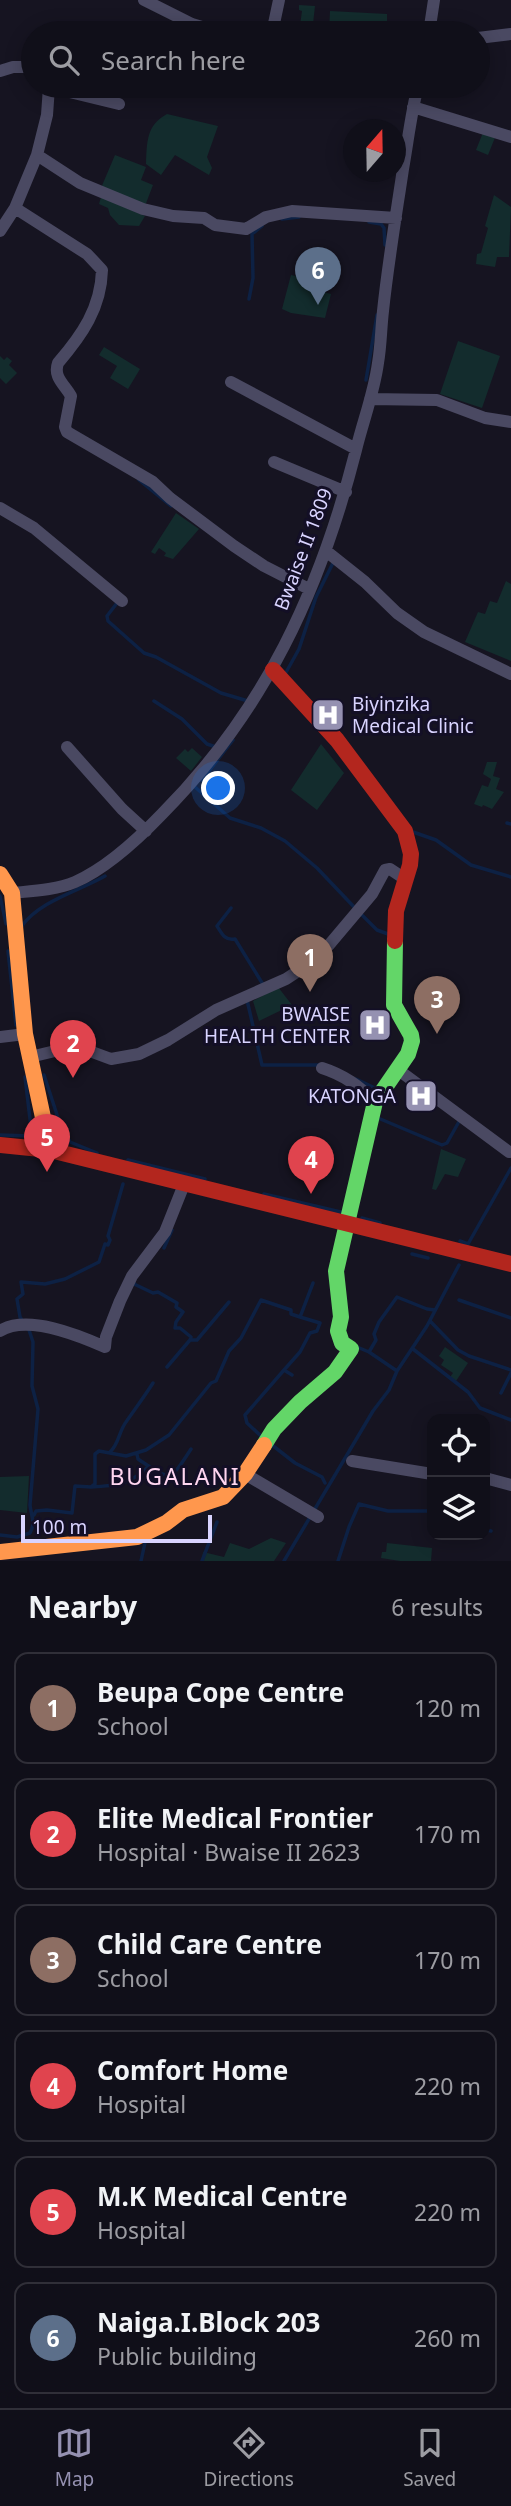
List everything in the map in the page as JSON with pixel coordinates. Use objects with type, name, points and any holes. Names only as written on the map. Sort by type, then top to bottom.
[{"type":"street","points":[[144,0],[186,21]]},
{"type":"street","points":[[275,21],[279,0]]},
{"type":"street","points":[[431,21],[435,0]]},
{"type":"street","points":[[490,37],[511,34]]},
{"type":"street","points":[[0,71],[21,67]]},
{"type":"street","points":[[0,231],[15,208],[37,155],[47,116],[48,98]]},
{"type":"street","points":[[95,98],[119,104]]},
{"type":"street","name":"Bwaise II 1809","points":[[12,893],[37,891],[74,882],[109,861],[146,831],[191,785],[218,752],[238,726],[273,670],[326,551],[346,492],[370,399],[379,362],[382,313],[415,98]]},
{"type":"street","points":[[412,107],[511,137]]},
{"type":"street","points":[[37,155],[80,183],[143,209],[173,216],[204,218],[215,225],[246,229],[266,217],[292,211],[396,218]]},
{"type":"street","points":[[15,208],[87,254],[102,270],[102,284],[94,313],[55,370],[58,379],[71,396],[65,428],[67,432],[153,482],[170,498],[264,566],[310,589]]},
{"type":"street","points":[[232,382],[356,449]]},
{"type":"street","points":[[370,399],[437,400],[485,418],[511,422]]},
{"type":"street","points":[[274,462],[346,492]]},
{"type":"street","points":[[0,508],[34,528],[121,601]]},
{"type":"street","points":[[326,551],[365,582],[397,613],[424,632],[511,674]]},
{"type":"street","points":[[0,1552],[96,1543],[137,1536],[166,1523],[183,1510],[223,1497],[245,1474],[274,1429],[335,1372],[351,1349],[342,1343],[338,1331],[341,1317],[336,1271],[375,1101],[408,1054],[412,1041],[393,999],[396,911],[411,854],[405,831],[337,740],[273,670]]},
{"type":"street","points":[[67,747],[121,809],[146,831]]},
{"type":"street","points":[[30,1057],[76,1046],[111,1059],[139,1054],[169,1040],[216,1010],[286,979],[317,958],[372,894],[385,870],[390,869],[405,879]]},
{"type":"street","points":[[0,874],[12,893],[25,1034],[50,1150]]},
{"type":"street","points":[[0,1037],[25,1034]]},
{"type":"street","points":[[322,1068],[336,1072],[359,1086],[375,1101]]},
{"type":"street","points":[[397,1069],[509,1153]]},
{"type":"street","points":[[0,1145],[50,1150],[511,1264]]},
{"type":"street","points":[[0,1331],[23,1325],[35,1326],[79,1336],[105,1346],[106,1337],[132,1276],[165,1232],[185,1182]]},
{"type":"street","points":[[352,1461],[427,1473]]},
{"type":"street","points":[[245,1474],[312,1513]]},
{"type":"street","points":[[490,1479],[511,1485]]},
{"type":"green space","points":[[299,5],[315,6],[313,21],[301,21],[302,11],[299,10]]},
{"type":"green space","points":[[330,11],[387,14],[387,21],[330,21]]},
{"type":"green space","points":[[167,114],[218,126],[207,157],[212,168],[209,175],[175,155],[161,175],[146,164],[151,129]]},
{"type":"green space","points":[[484,130],[496,135],[488,155],[476,150]]},
{"type":"green space","points":[[115,155],[146,167],[141,180],[153,185],[145,206],[101,188]]},
{"type":"green space","points":[[494,195],[511,207],[509,257],[497,257],[495,267],[476,264],[477,254],[481,253],[488,228],[485,226]]},
{"type":"green space","points":[[101,197],[145,216],[139,226],[119,225],[110,215],[108,208],[99,204]]},
{"type":"green space","points":[[306,274],[318,277],[316,290],[331,294],[325,318],[282,309],[291,275],[305,278]]},
{"type":"green space","points":[[458,341],[500,356],[482,408],[440,394]]},
{"type":"green space","points":[[104,347],[140,369],[128,389],[110,378],[117,366],[99,355]]},
{"type":"green space","points":[[0,356],[4,360],[7,357],[12,361],[9,365],[17,373],[6,384],[0,378]]},
{"type":"green space","points":[[176,513],[199,529],[173,559],[164,556],[166,553],[159,548],[155,554],[151,552]]},
{"type":"green space","points":[[506,581],[511,584],[511,661],[465,642],[478,612],[485,614],[490,601],[497,603]]},
{"type":"green space","points":[[321,744],[344,773],[317,810],[291,790]]},
{"type":"green space","points":[[192,748],[202,757],[191,771],[176,758],[185,749],[188,752]]},
{"type":"green space","points":[[487,762],[497,762],[493,776],[500,778],[496,789],[504,792],[492,809],[474,804],[482,785],[488,787],[491,779],[483,774]]},
{"type":"green space","points":[[278,987],[292,1005],[259,1021],[253,1001]]},
{"type":"green space","points":[[441,1149],[466,1159],[458,1177],[445,1174],[436,1190],[432,1189]]},
{"type":"green space","points":[[445,1347],[468,1363],[456,1381],[450,1377],[453,1373],[441,1365],[444,1360],[439,1356]]},
{"type":"green space","points":[[29,1476],[27,1513],[0,1510],[0,1477]]},
{"type":"green space","points":[[271,1538],[286,1543],[274,1561],[202,1561],[203,1552],[224,1557],[230,1543],[249,1549]]},
{"type":"green space","points":[[387,1543],[432,1548],[431,1561],[381,1558],[382,1552],[386,1552]]},
{"type":"waterway","points":[[282,219],[299,217]]},
{"type":"waterway","points":[[369,222],[381,224],[384,228],[385,245]]},
{"type":"waterway","points":[[249,299],[253,278],[252,234],[262,226]]},
{"type":"waterway","points":[[366,380],[377,315]]},
{"type":"waterway","points":[[139,480],[171,506]]},
{"type":"waterway","points":[[284,676],[299,649],[316,597],[334,561]]},
{"type":"waterway","points":[[116,601],[107,616],[108,621],[144,653],[221,693],[248,701]]},
{"type":"waterway","points":[[154,701],[182,719],[207,744],[216,747]]},
{"type":"waterway","points":[[197,780],[202,780],[233,740]]},
{"type":"waterway","points":[[195,787],[230,818],[261,828],[285,841],[317,868],[355,908]]},
{"type":"waterway","points":[[507,823],[511,824]]},
{"type":"waterway","points":[[413,832],[436,840],[471,865],[511,877]]},
{"type":"waterway","points":[[21,927],[49,903],[105,876]]},
{"type":"waterway","points":[[0,896],[6,924]]},
{"type":"waterway","points":[[231,908],[217,926],[226,938],[235,939],[264,986]]},
{"type":"waterway","points":[[361,914],[377,930],[389,936]]},
{"type":"waterway","points":[[8,951],[16,1025]]},
{"type":"waterway","points":[[247,1000],[262,1065],[320,1065]]},
{"type":"waterway","points":[[44,1075],[61,1127],[70,1142],[97,1153]]},
{"type":"waterway","points":[[0,1135],[32,1136],[25,1077]]},
{"type":"waterway","points":[[356,1079],[377,1089]]},
{"type":"waterway","points":[[378,1118],[442,1145],[447,1143],[461,1118]]},
{"type":"waterway","points":[[128,1160],[205,1179]]},
{"type":"waterway","points":[[460,1241],[468,1244],[511,1168]]},
{"type":"waterway","points":[[23,1322],[17,1299],[23,1294],[21,1282],[45,1284],[65,1279],[99,1262],[105,1244],[108,1245],[110,1240],[108,1236],[123,1184]]},
{"type":"waterway","points":[[264,1194],[345,1213]]},
{"type":"waterway","points":[[362,1218],[380,1223]]},
{"type":"waterway","points":[[164,1248],[172,1230]]},
{"type":"waterway","points":[[412,1254],[428,1258]]},
{"type":"waterway","points":[[284,1561],[373,1411],[389,1390],[397,1371],[427,1326],[459,1265]]},
{"type":"waterway","points":[[134,1281],[134,1284],[153,1293],[158,1292],[177,1303],[176,1307],[183,1312],[175,1328],[180,1328],[191,1337],[190,1340]]},
{"type":"waterway","points":[[284,1370],[300,1352],[310,1333],[317,1331],[320,1323],[300,1317],[313,1283]]},
{"type":"waterway","points":[[369,1352],[376,1340],[374,1334],[379,1322],[397,1297],[435,1310]]},
{"type":"waterway","points":[[34,1515],[36,1511],[47,1510],[72,1513],[75,1486],[91,1487],[95,1484],[95,1454],[99,1451],[126,1456],[146,1450],[169,1435],[211,1383],[216,1381],[229,1351],[241,1338],[261,1300],[291,1310],[291,1314],[300,1317]]},
{"type":"waterway","points":[[459,1300],[511,1318]]},
{"type":"waterway","points":[[167,1367],[190,1340],[197,1340],[229,1302]]},
{"type":"waterway","points":[[430,1321],[458,1350],[511,1370]]},
{"type":"waterway","points":[[0,1535],[17,1537],[30,1533],[33,1526],[30,1505],[38,1409],[32,1386],[33,1342],[29,1330]]},
{"type":"waterway","points":[[357,1347],[397,1371]]},
{"type":"waterway","points":[[413,1349],[468,1392],[480,1408],[511,1420]]},
{"type":"waterway","points":[[261,1436],[247,1423],[245,1415],[284,1370],[292,1375]]},
{"type":"waterway","points":[[501,1393],[511,1373]]},
{"type":"waterway","points":[[110,1452],[153,1383]]},
{"type":"waterway","points":[[272,1445],[295,1463],[322,1477],[325,1483]]},
{"type":"waterway","points":[[137,1454],[138,1459],[169,1475],[178,1468],[191,1449]]},
{"type":"waterway","points":[[91,1487],[123,1483],[149,1466]]},
{"type":"waterway","points":[[338,1561],[359,1504],[388,1511],[427,1511]]},
{"type":"waterway","points":[[202,1561],[217,1522]]},
{"type":"waterway","points":[[141,1561],[146,1538]]},
{"type":"traffic: fast","points":[[264,1445],[274,1429],[300,1402],[335,1372],[351,1349],[342,1343],[338,1331],[341,1317],[336,1271],[375,1102],[408,1054],[412,1041],[394,1005],[395,941]]},
{"type":"traffic: slow","points":[[0,874],[12,893],[25,1034],[50,1150]]},
{"type":"traffic: slow","points":[[0,1552],[137,1537],[166,1523],[183,1510],[223,1497],[245,1474],[264,1445]]},
{"type":"traffic: jam","points":[[273,670],[337,740],[405,831],[411,854],[396,911],[395,941]]},
{"type":"traffic: jam","points":[[0,1145],[50,1150],[511,1264]]},
{"type":"place","name":"Naiga.I.Block 203","points":[[318,305]]},
{"type":"place","name":"Biyinzika Medical Clinic","points":[[328,715]]},
{"type":"place","name":"Beupa Cope Centre","points":[[310,992]]},
{"type":"place","name":"BWAISE HEALTH CENTER","points":[[375,1025]]},
{"type":"place","name":"Child Care Centre","points":[[437,1034]]},
{"type":"place","name":"Elite Medical Frontier","points":[[73,1078]]},
{"type":"place","name":"KATONGA","points":[[421,1096]]},
{"type":"place","name":"M.K Medical Centre","points":[[47,1172]]},
{"type":"place","name":"Comfort Home","points":[[311,1194]]},
{"type":"district","name":"BUGALANI","points":[[175,1476]]}]
